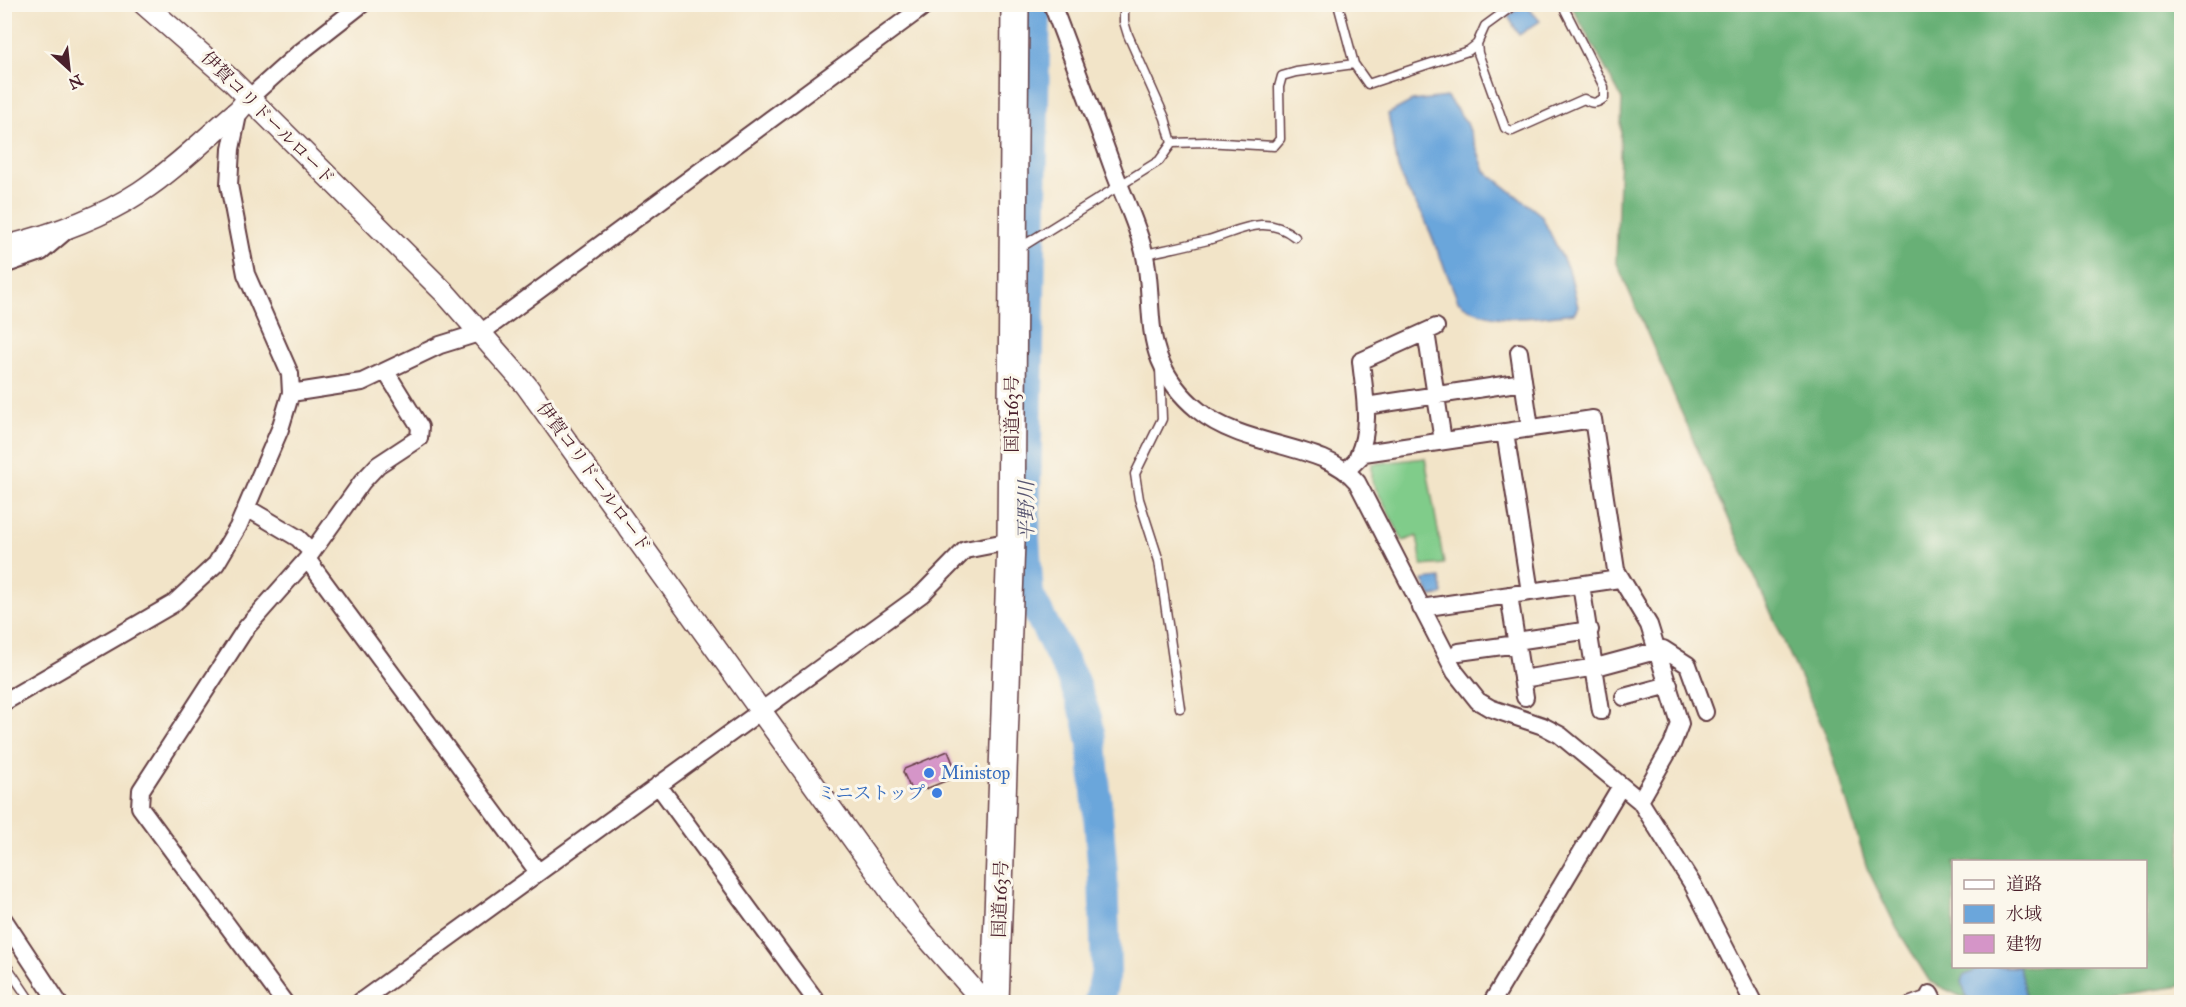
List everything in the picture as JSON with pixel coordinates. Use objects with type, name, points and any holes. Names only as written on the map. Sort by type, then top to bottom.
[{"type":"highway","name":"国道163号","points":[[995,1002],[1011,541],[1018,249],[1015,4]]},
{"type":"street","name":"伊賀コリドールロード","points":[[144,4],[198,49],[244,104],[482,332],[560,428],[910,918],[984,1002]]},
{"type":"street","points":[[4,247],[43,237],[72,226],[106,212],[142,191],[244,104],[298,54],[362,4]]},
{"type":"street","points":[[291,393],[362,382],[440,345],[482,332],[927,4]]},
{"type":"street","points":[[1052,4],[1145,254],[1159,359],[1174,385],[1199,411],[1252,439],[1334,462],[1347,470],[1357,482],[1455,672],[1478,700],[1490,708],[1543,726],[1560,735],[1640,801],[1693,885],[1753,1002]]},
{"type":"street","points":[[4,702],[75,663],[183,596],[216,564],[230,543],[247,508],[280,429],[291,393],[286,361],[246,274],[234,222],[229,185],[231,150],[244,104]]},
{"type":"street","points":[[4,266],[41,252],[72,226]]},
{"type":"street","points":[[1347,470],[1358,456],[1364,435],[1366,406],[1361,361],[1431,330],[1436,394],[1443,441]]},
{"type":"street","points":[[1518,352],[1530,428]]},
{"type":"street","points":[[284,1002],[140,807],[141,790],[246,628],[310,556],[362,482],[378,465],[419,438],[420,427],[386,372]]},
{"type":"street","points":[[1366,406],[1523,382]]},
{"type":"street","points":[[1358,456],[1593,419],[1609,530],[1619,579],[1644,613],[1658,648],[1680,730],[1640,801]]},
{"type":"street","points":[[1505,432],[1530,592]]},
{"type":"street","points":[[247,508],[298,538],[538,872]]},
{"type":"street","points":[[360,1002],[922,594],[965,550],[1011,541]]},
{"type":"street","points":[[1421,608],[1619,579]]},
{"type":"street","points":[[1581,585],[1596,667],[1601,711]]},
{"type":"street","points":[[1509,595],[1525,697]]},
{"type":"street","points":[[1459,652],[1590,630]]},
{"type":"street","points":[[1522,679],[1596,667],[1658,648],[1688,665],[1705,712]]},
{"type":"street","points":[[1624,697],[1669,685]]},
{"type":"street","points":[[658,785],[817,1002]]},
{"type":"street","points":[[1492,1002],[1621,786]]},
{"type":"street","points":[[4,920],[58,1002]]},
{"type":"lane","points":[[1124,4],[1124,22],[1128,35],[1165,118],[1172,143]]},
{"type":"lane","points":[[1338,4],[1354,64],[1368,84],[1468,51],[1477,44],[1485,26],[1515,4]]},
{"type":"lane","points":[[1477,44],[1505,128],[1512,131],[1584,99],[1591,103],[1598,102],[1604,98],[1604,87],[1562,4]]},
{"type":"lane","points":[[1172,143],[1205,142],[1274,146],[1280,140],[1279,87],[1282,76],[1354,64]]},
{"type":"lane","points":[[1018,249],[1159,161],[1172,143]]},
{"type":"lane","points":[[1145,254],[1207,240],[1256,225],[1284,227],[1295,237]]},
{"type":"lane","points":[[1159,359],[1162,419],[1135,474],[1139,499],[1159,561],[1180,708]]},
{"type":"lane","points":[[4,962],[31,1002]]},
{"type":"lane","points":[[1908,1002],[1932,998]]},
{"type":"green space","points":[[1571,5],[2181,5],[2181,986],[2068,1002],[1985,1002],[1962,997],[1930,982],[1897,929],[1867,868],[1827,737],[1699,453],[1616,261],[1622,99]]},
{"type":"green space","points":[[1425,458],[1444,564],[1422,566],[1417,536],[1403,541],[1372,481],[1372,464]]},
{"type":"water","points":[[1525,4],[1540,21],[1519,35],[1508,16]]},
{"type":"water","points":[[1447,97],[1467,123],[1485,171],[1541,215],[1570,273],[1578,307],[1574,313],[1529,318],[1499,317],[1471,309],[1458,301],[1423,215],[1406,189],[1398,168],[1388,114],[1412,101]]},
{"type":"water","points":[[1440,578],[1443,594],[1431,597],[1423,580]]},
{"type":"water","points":[[1981,968],[2019,968],[2027,1002],[1969,1002],[1961,982],[1963,976]]},
{"type":"building","name":"Ministop","points":[[948,751],[958,776],[913,794],[903,772],[904,769]]},
{"type":"waterway","name":"平野川","points":[[1036,4],[1025,539],[1029,595],[1073,680],[1087,718],[1092,743],[1103,874],[1106,971],[1099,1002]]},
{"type":"place","name":"Ministop","points":[[929,773]]},
{"type":"place","name":"ミニストップ","points":[[937,793]]}]
